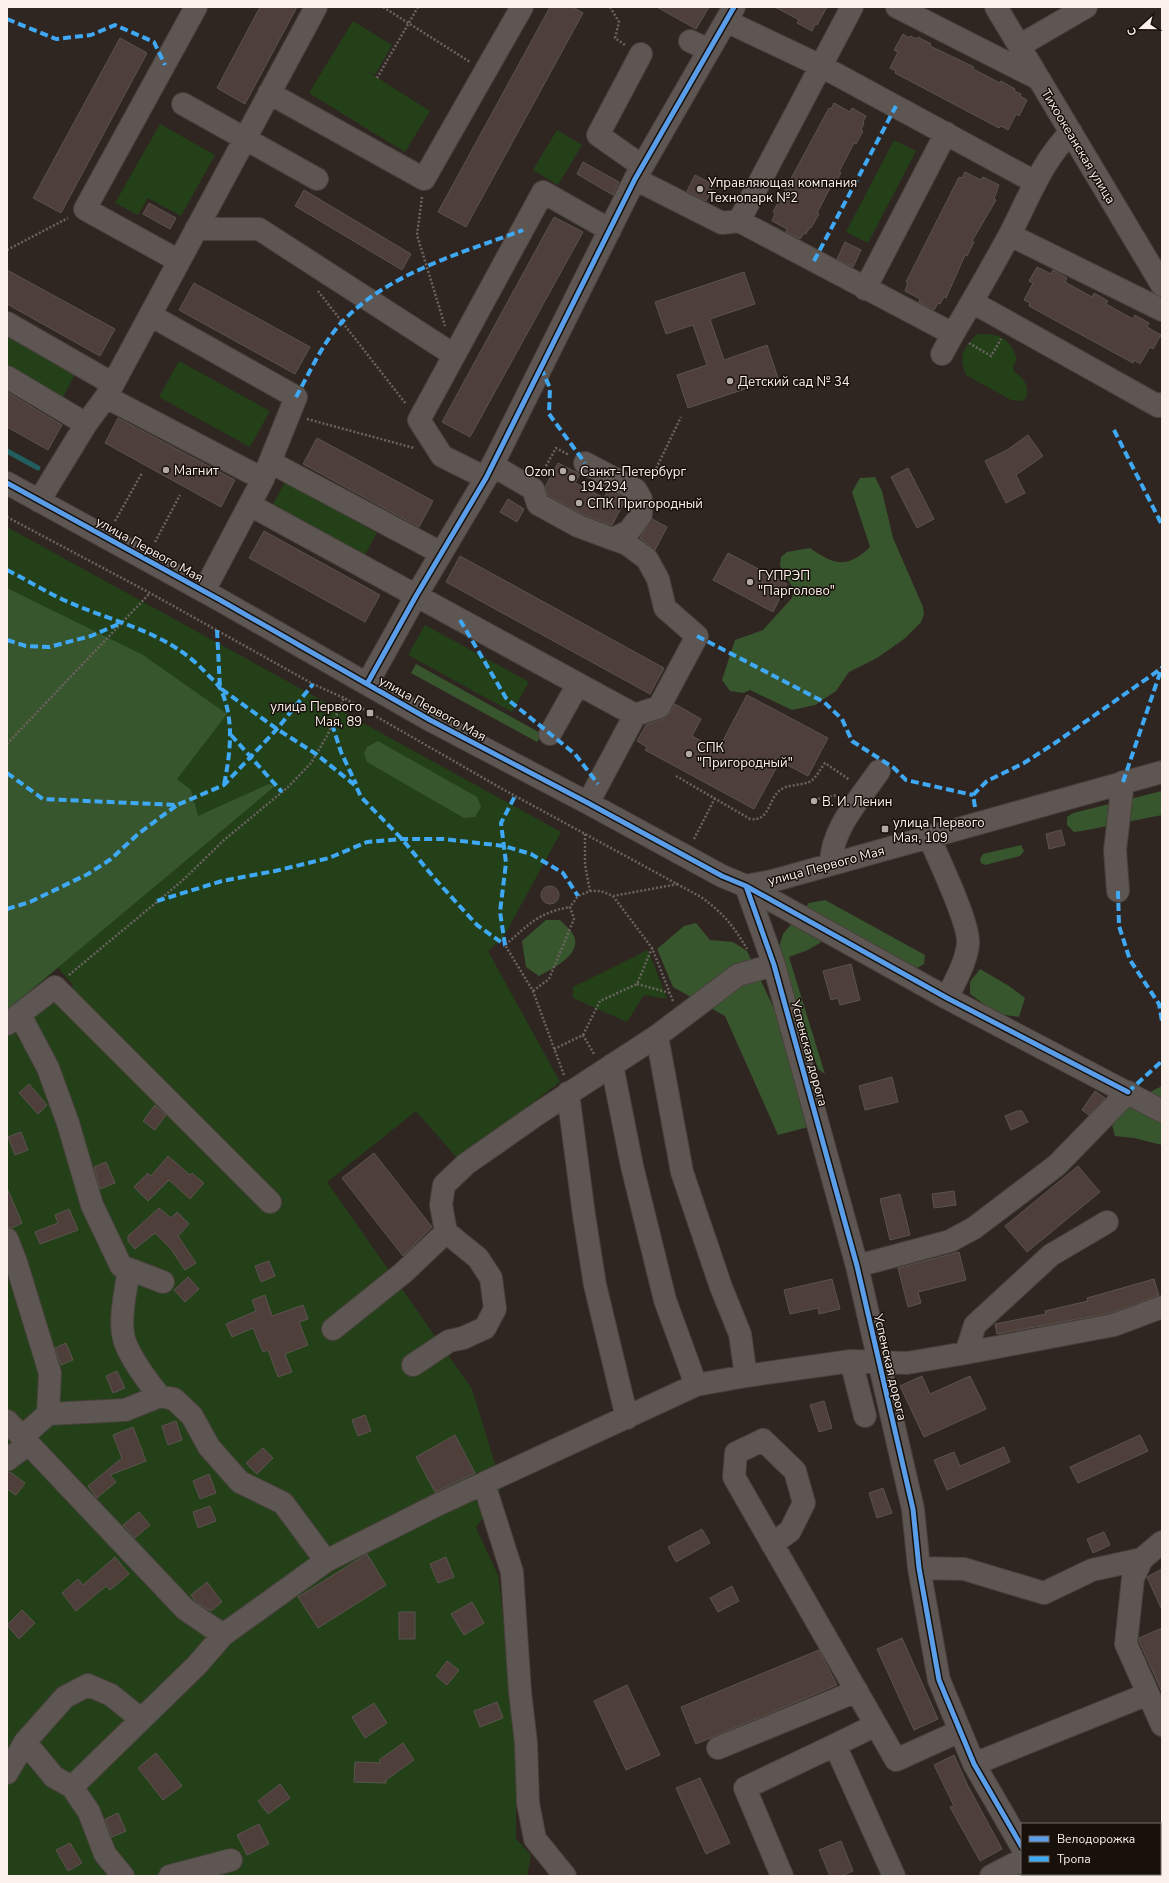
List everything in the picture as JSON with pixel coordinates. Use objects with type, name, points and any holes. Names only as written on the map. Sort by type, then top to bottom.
[{"type":"street","points":[[179,261],[85,209],[196,7]]},
{"type":"street","points":[[39,501],[86,424],[109,390],[316,7]]},
{"type":"street","points":[[269,93],[424,179],[522,7]]},
{"type":"street","points":[[739,221],[852,7]]},
{"type":"street","points":[[897,7],[1039,79]]},
{"type":"street","name":"Тихоокеанская улица","points":[[996,7],[1162,285]]},
{"type":"street","points":[[1019,46],[1086,7]]},
{"type":"street","points":[[367,684],[416,596],[489,472],[639,173],[700,46],[730,14],[821,66],[1034,182]]},
{"type":"street","points":[[641,54],[598,135],[639,173],[722,223],[739,221],[953,334]]},
{"type":"street","points":[[183,104],[317,179]]},
{"type":"street","points":[[942,354],[1010,235],[1034,182],[1059,144],[1070,132]]},
{"type":"street","points":[[866,289],[946,133]]},
{"type":"street","points":[[588,803],[635,716],[659,707],[697,636],[665,608],[658,579],[647,559],[626,544],[578,526],[538,504],[533,489],[442,456],[419,420],[543,192],[610,230]]},
{"type":"street","points":[[196,229],[259,230],[454,356]]},
{"type":"street","points":[[1010,235],[1162,310]]},
{"type":"street","points":[[972,302],[1158,406],[1162,404]]},
{"type":"street","points":[[150,315],[296,397],[250,505],[204,591]]},
{"type":"street","points":[[7,323],[109,390],[266,470],[441,553]]},
{"type":"street","points":[[7,377],[86,424]]},
{"type":"street","points":[[585,463],[636,490],[640,499],[641,515],[629,531],[613,539]]},
{"type":"street","name":"улица Первого Мая","points":[[7,483],[204,591],[430,720],[588,803],[722,876],[746,886],[772,881],[1162,772]]},
{"type":"street","points":[[250,505],[635,716]]},
{"type":"street","points":[[550,734],[578,684]]},
{"type":"street","points":[[831,864],[833,843],[838,830],[879,771]]},
{"type":"street","points":[[1118,891],[1115,850],[1123,782]]},
{"type":"street","points":[[929,837],[964,919],[968,943],[960,969],[947,998]]},
{"type":"street","points":[[746,886],[947,998],[1162,1111]]},
{"type":"street","name":"Успенская дорога","points":[[746,886],[765,967],[857,1266],[913,1509],[918,1568],[940,1680],[974,1764],[1021,1844]]},
{"type":"street","points":[[413,1365],[449,1341],[462,1338],[485,1328],[495,1309],[491,1278],[478,1258],[446,1232],[441,1205],[444,1185],[466,1164],[568,1093],[657,1036],[738,974],[765,967]]},
{"type":"street","points":[[163,1282],[121,1266],[92,1205],[68,1123],[48,1068],[13,1020],[55,987],[270,1202]]},
{"type":"street","points":[[657,1036],[682,1172],[721,1287],[740,1334],[746,1376]]},
{"type":"street","points":[[608,1068],[665,1300],[696,1385]]},
{"type":"street","points":[[857,1266],[950,1241],[974,1228],[1057,1165],[1128,1092]]},
{"type":"street","points":[[568,1093],[595,1285],[627,1418]]},
{"type":"street","points":[[966,1353],[975,1325],[980,1320],[1051,1255],[1107,1222]]},
{"type":"street","points":[[332,1329],[403,1273],[446,1232]]},
{"type":"street","points":[[7,1239],[16,1262],[50,1373],[48,1414],[7,1460]]},
{"type":"street","points":[[130,1269],[122,1311],[125,1342],[147,1381],[160,1396]]},
{"type":"street","points":[[72,1787],[197,1665],[223,1636],[326,1561],[439,1504],[696,1385],[746,1376],[851,1361],[907,1362],[966,1353],[1114,1325],[1162,1307]]},
{"type":"street","points":[[851,1361],[865,1416]]},
{"type":"street","points":[[48,1414],[125,1410],[160,1396],[174,1399],[192,1416],[209,1447],[240,1482],[283,1503],[326,1561]]},
{"type":"street","points":[[7,1421],[185,1609],[223,1636]]},
{"type":"street","points":[[484,1484],[512,1572],[520,1692],[526,1743],[528,1802],[541,1876]]},
{"type":"street","points":[[1162,1542],[1142,1559],[1133,1578],[1126,1644],[1162,1725]]},
{"type":"street","points":[[772,1544],[896,1760],[960,1731]]},
{"type":"street","points":[[918,1568],[964,1569],[1044,1593],[1092,1570],[1142,1559]]},
{"type":"street","points":[[7,1773],[25,1742],[65,1697],[88,1685],[111,1695],[141,1719]]},
{"type":"street","points":[[718,1748],[857,1691]]},
{"type":"street","points":[[974,1764],[1148,1694]]},
{"type":"street","points":[[782,1876],[744,1788],[876,1725]]},
{"type":"street","points":[[25,1742],[54,1776],[72,1787],[89,1812],[105,1854],[123,1876]]},
{"type":"street","points":[[835,1745],[894,1876]]},
{"type":"street","points":[[535,1839],[553,1864],[565,1876]]},
{"type":"street","points":[[170,1876],[231,1860]]},
{"type":"street","points":[[991,1876],[1021,1861]]},
{"type":"path","points":[[383,7],[486,72]]},
{"type":"path","points":[[377,78],[418,7]]},
{"type":"path","points":[[610,7],[619,22],[614,38],[641,54]]},
{"type":"path","points":[[424,179],[417,235],[454,356]]},
{"type":"path","points":[[7,250],[85,209]]},
{"type":"path","points":[[314,286],[419,420]]},
{"type":"path","points":[[953,334],[991,356],[1010,323]]},
{"type":"path","points":[[289,414],[442,456]]},
{"type":"path","points":[[640,499],[681,417]]},
{"type":"path","points":[[533,489],[556,448],[585,463]]},
{"type":"path","points":[[114,522],[142,473]]},
{"type":"path","points":[[154,545],[180,495]]},
{"type":"path","points":[[7,517],[150,593],[313,684],[344,698],[585,834],[702,897],[721,912],[765,967]]},
{"type":"path","points":[[7,744],[150,593]]},
{"type":"path","points":[[55,987],[182,881],[224,840],[292,783],[311,763],[327,736],[344,698]]},
{"type":"path","points":[[676,776],[750,819],[756,820],[764,815],[778,792],[785,788],[809,782],[814,779],[825,763],[866,790]]},
{"type":"path","points":[[691,844],[715,798]]},
{"type":"path","points":[[585,834],[585,865],[590,891]]},
{"type":"path","points":[[613,896],[678,884]]},
{"type":"path","points":[[568,1093],[533,991],[505,945],[539,916],[550,911],[570,907],[578,896],[590,891],[601,891],[613,896],[652,948],[679,1018]]},
{"type":"path","points":[[533,991],[549,978],[574,919],[570,907]]},
{"type":"path","points":[[637,984],[652,948]]},
{"type":"path","points":[[554,1049],[583,1035],[600,1001],[637,984],[670,993]]},
{"type":"path","points":[[583,1035],[608,1068]]},
{"type":"green space","points":[[353,21],[392,45],[375,75],[362,68],[430,111],[405,152],[309,93]]},
{"type":"green space","points":[[160,124],[215,155],[181,216],[148,198],[138,215],[115,203]]},
{"type":"green space","points":[[557,130],[582,145],[558,185],[533,170]]},
{"type":"green space","points":[[894,140],[916,151],[868,243],[846,232]]},
{"type":"green space","points":[[977,334],[997,336],[1007,341],[1010,345],[1017,359],[1013,367],[1014,372],[1023,379],[1027,388],[1027,396],[1023,401],[1011,400],[966,375],[962,362],[963,353],[965,348]]},
{"type":"green space","points":[[7,337],[75,374],[62,399],[7,369]]},
{"type":"green space","points":[[179,361],[270,411],[250,447],[159,397]]},
{"type":"green space","points":[[875,477],[882,491],[893,538],[923,607],[924,614],[921,622],[904,639],[877,658],[849,672],[836,691],[815,705],[792,710],[750,690],[743,693],[730,691],[722,680],[735,640],[763,630],[792,598],[794,590],[780,566],[781,557],[787,552],[810,548],[826,558],[840,562],[854,559],[870,547],[852,492],[860,478]]},
{"type":"green space","points":[[285,482],[377,533],[363,558],[271,508]]},
{"type":"green space","points":[[7,527],[561,832],[503,938],[488,951],[560,1082],[458,1159],[416,1111],[327,1182],[472,1389],[502,1487],[476,1528],[498,1575],[516,1722],[516,1839],[531,1855],[527,1876],[7,1876],[7,1037],[73,985],[58,968],[7,1010]]},
{"type":"green space","points":[[7,588],[143,655],[227,714],[177,779],[191,790],[198,816],[269,784],[275,786],[7,1010]]},
{"type":"green space","points":[[425,625],[529,682],[512,712],[408,655]]},
{"type":"green space","points":[[416,664],[542,734],[537,742],[411,673]]},
{"type":"green space","points":[[378,741],[477,797],[481,807],[475,817],[464,818],[367,762],[364,753],[367,747]]},
{"type":"green space","points":[[1162,791],[1162,815],[1074,832],[1067,825],[1067,817],[1073,813]]},
{"type":"green space","points":[[1021,845],[1024,851],[1020,856],[985,865],[981,863],[980,859],[983,854]]},
{"type":"green space","points":[[825,900],[925,955],[924,964],[917,968],[843,929],[808,950],[789,957],[825,1074],[818,1069],[779,956],[779,948],[783,934],[809,903]]},
{"type":"green space","points":[[546,920],[560,920],[572,932],[575,941],[571,954],[565,960],[539,976],[526,967],[522,941]]},
{"type":"green space","points":[[696,923],[710,940],[733,942],[747,951],[776,1013],[808,1127],[778,1135],[725,1016],[673,987],[657,949],[684,926]]},
{"type":"green space","points":[[648,950],[667,999],[644,995],[627,1022],[573,998],[573,987]]},
{"type":"green space","points":[[980,969],[1009,986],[1025,998],[1019,1017],[998,1014],[970,994],[970,982]]},
{"type":"green space","points":[[1162,1086],[1162,1145],[1134,1138],[1115,1136],[1111,1121],[1118,1108]]},
{"type":"building","points":[[260,7],[297,7],[245,104],[217,88]]},
{"type":"building","points":[[550,7],[573,7],[583,13],[466,227],[438,212]]},
{"type":"building","points":[[657,7],[709,7],[696,29]]},
{"type":"building","points":[[775,7],[827,7],[812,31],[797,23],[799,20]]},
{"type":"building","points":[[903,34],[909,38],[910,36],[917,39],[918,37],[931,44],[930,46],[974,67],[973,69],[1000,83],[1001,81],[1015,89],[1014,91],[1021,94],[1020,96],[1027,100],[1019,116],[1016,114],[1008,130],[1001,126],[999,128],[895,73],[896,71],[890,68],[898,52],[894,50]]},
{"type":"building","points":[[120,38],[147,53],[61,213],[33,198]]},
{"type":"building","points":[[834,103],[850,112],[852,108],[866,116],[861,130],[863,131],[856,144],[854,143],[839,172],[841,173],[833,187],[831,186],[817,213],[819,214],[811,228],[810,227],[806,234],[804,233],[800,239],[786,232],[787,229],[772,221],[775,214],[773,212],[829,108],[831,109]]},
{"type":"building","points":[[583,162],[619,182],[613,195],[577,174]]},
{"type":"building","points":[[965,172],[981,180],[983,177],[999,185],[994,199],[996,200],[972,241],[974,242],[967,256],[965,255],[946,298],[944,297],[940,304],[938,303],[934,310],[919,302],[920,299],[905,291],[908,283],[906,282],[959,177],[962,178]]},
{"type":"building","name":"Управляющая компания Технопарк №2","points":[[695,175],[714,185],[706,201],[687,191]]},
{"type":"building","points":[[304,190],[411,254],[402,270],[295,206]]},
{"type":"building","points":[[149,203],[176,218],[170,229],[143,214]]},
{"type":"building","points":[[554,217],[583,232],[470,437],[442,422]]},
{"type":"building","points":[[845,242],[861,250],[853,267],[837,259]]},
{"type":"building","points":[[1037,267],[1051,274],[1053,270],[1067,278],[1065,282],[1092,297],[1094,293],[1108,301],[1106,304],[1133,319],[1135,315],[1149,323],[1147,327],[1161,335],[1153,349],[1150,347],[1140,364],[1134,360],[1133,363],[1029,306],[1030,303],[1024,300],[1033,283],[1029,281]]},
{"type":"building","points":[[7,270],[115,329],[100,356],[7,304]]},
{"type":"building","points":[[744,272],[755,304],[710,319],[724,360],[767,345],[778,378],[688,408],[677,375],[707,365],[693,325],[666,334],[655,302]]},
{"type":"building","points":[[194,283],[310,347],[295,374],[179,310]]},
{"type":"building","points":[[7,392],[62,425],[48,450],[7,427]]},
{"type":"building","points":[[118,418],[235,480],[221,507],[105,443]]},
{"type":"building","points":[[1028,435],[1043,456],[1016,475],[1025,493],[1006,503],[985,461],[1007,450]]},
{"type":"building","points":[[317,438],[433,501],[419,527],[303,464]]},
{"type":"building","points":[[558,463],[580,474],[575,483],[604,498],[608,490],[626,499],[612,525],[583,515],[548,495],[545,487]]},
{"type":"building","points":[[908,468],[934,519],[917,528],[891,477]]},
{"type":"building","points":[[508,499],[524,509],[517,522],[500,512]]},
{"type":"building","points":[[652,519],[667,527],[655,550],[640,538]]},
{"type":"building","points":[[264,531],[380,595],[365,622],[249,558]]},
{"type":"building","name":"ГУПРЭП \"Парголово\"","points":[[728,553],[787,584],[773,612],[713,580]]},
{"type":"building","points":[[460,556],[664,668],[650,694],[446,582]]},
{"type":"building","name":"СПК \"Пригородный\"","points":[[747,695],[828,738],[808,776],[780,761],[754,809],[645,750],[647,747],[637,741],[646,725],[663,719],[670,713],[675,704],[701,719],[692,736],[718,750]]},
{"type":"building","points":[[1061,830],[1065,845],[1049,849],[1046,834]]},
{"type":"building","points":[[550,886],[556,889],[559,895],[556,901],[550,904],[544,901],[541,895],[544,889]]},
{"type":"building","points":[[851,964],[860,1000],[840,1005],[838,998],[831,1000],[823,971]]},
{"type":"building","points":[[892,1077],[898,1102],[865,1110],[859,1086]]},
{"type":"building","points":[[29,1084],[47,1105],[38,1114],[19,1093]]},
{"type":"building","points":[[1095,1091],[1105,1098],[1089,1115],[1082,1110]]},
{"type":"building","points":[[155,1105],[166,1115],[155,1130],[143,1121]]},
{"type":"building","points":[[1017,1111],[1022,1111],[1028,1122],[1011,1130],[1005,1116]]},
{"type":"building","points":[[21,1132],[28,1150],[15,1155],[8,1137]]},
{"type":"building","points":[[374,1153],[432,1227],[403,1256],[342,1178]]},
{"type":"building","points":[[168,1156],[190,1175],[192,1173],[204,1183],[190,1199],[169,1180],[148,1201],[134,1187],[148,1173],[151,1176]]},
{"type":"building","points":[[106,1162],[115,1183],[100,1189],[94,1167]]},
{"type":"building","points":[[1078,1166],[1100,1192],[1027,1252],[1005,1226]]},
{"type":"building","points":[[7,1188],[22,1223],[12,1228],[7,1227]]},
{"type":"building","points":[[954,1191],[956,1205],[934,1208],[932,1194]]},
{"type":"building","points":[[900,1194],[910,1235],[890,1240],[880,1199]]},
{"type":"building","points":[[159,1208],[171,1218],[177,1212],[189,1224],[178,1236],[196,1263],[185,1270],[171,1249],[155,1233],[135,1249],[128,1241],[128,1236]]},
{"type":"building","points":[[69,1209],[78,1230],[40,1244],[35,1232],[58,1223],[55,1215]]},
{"type":"building","points":[[959,1252],[966,1280],[918,1292],[921,1303],[908,1307],[898,1268]]},
{"type":"building","points":[[269,1261],[275,1276],[261,1282],[255,1266]]},
{"type":"building","points":[[188,1277],[199,1289],[185,1302],[174,1290]]},
{"type":"building","points":[[832,1279],[840,1309],[819,1314],[818,1308],[790,1314],[784,1290]]},
{"type":"building","points":[[1154,1279],[1159,1295],[1111,1313],[997,1334],[995,1324],[1046,1314],[1045,1311],[1088,1301],[1087,1298]]},
{"type":"building","points":[[265,1295],[272,1316],[303,1305],[308,1319],[299,1322],[308,1345],[285,1354],[292,1372],[278,1377],[268,1350],[263,1352],[253,1328],[232,1337],[226,1324],[256,1311],[252,1300]]},
{"type":"building","points":[[66,1343],[73,1360],[61,1365],[55,1348]]},
{"type":"building","points":[[117,1371],[125,1388],[113,1393],[106,1376]]},
{"type":"building","points":[[922,1376],[930,1394],[970,1376],[986,1409],[924,1437],[900,1386]]},
{"type":"building","points":[[824,1401],[832,1428],[819,1432],[810,1405]]},
{"type":"building","points":[[365,1415],[371,1431],[358,1436],[352,1420]]},
{"type":"building","points":[[176,1421],[182,1440],[168,1445],[162,1426]]},
{"type":"building","points":[[133,1427],[146,1461],[110,1475],[116,1482],[97,1498],[88,1486],[122,1458],[113,1435]]},
{"type":"building","points":[[455,1435],[475,1473],[435,1492],[416,1457]]},
{"type":"building","points":[[1140,1435],[1148,1451],[1078,1483],[1070,1467]]},
{"type":"building","points":[[1004,1447],[1010,1462],[947,1490],[934,1460],[954,1452],[960,1466]]},
{"type":"building","points":[[263,1448],[273,1458],[257,1474],[246,1463]]},
{"type":"building","points":[[7,1472],[10,1472],[25,1483],[16,1495],[7,1489]]},
{"type":"building","points":[[209,1474],[216,1493],[200,1499],[193,1481]]},
{"type":"building","points":[[883,1488],[892,1513],[877,1518],[869,1493]]},
{"type":"building","points":[[210,1506],[216,1521],[198,1528],[193,1512]]},
{"type":"building","points":[[139,1512],[150,1525],[135,1538],[123,1525]]},
{"type":"building","points":[[702,1529],[710,1543],[676,1562],[668,1547]]},
{"type":"building","points":[[1104,1532],[1110,1545],[1093,1553],[1087,1539]]},
{"type":"building","points":[[367,1554],[386,1585],[318,1628],[298,1597]]},
{"type":"building","points":[[115,1557],[129,1574],[110,1590],[106,1586],[76,1611],[62,1593],[78,1579],[83,1585]]},
{"type":"building","points":[[446,1557],[454,1577],[438,1583],[430,1564]]},
{"type":"building","points":[[1162,1569],[1162,1610],[1147,1577]]},
{"type":"building","points":[[207,1582],[222,1602],[211,1611],[196,1602],[191,1595]]},
{"type":"building","points":[[732,1586],[739,1601],[718,1612],[710,1598]]},
{"type":"building","points":[[472,1602],[484,1623],[464,1635],[451,1614]]},
{"type":"building","points":[[22,1610],[35,1623],[19,1639],[7,1625]]},
{"type":"building","points":[[399,1612],[415,1612],[415,1639],[399,1639]]},
{"type":"building","points":[[1162,1628],[1162,1692],[1139,1638]]},
{"type":"building","points":[[902,1638],[938,1719],[914,1730],[877,1649]]},
{"type":"building","points":[[819,1650],[837,1685],[696,1744],[681,1707]]},
{"type":"building","points":[[447,1661],[459,1670],[447,1685],[436,1676]]},
{"type":"building","points":[[627,1685],[660,1755],[626,1770],[594,1701]]},
{"type":"building","points":[[497,1702],[503,1718],[480,1727],[474,1711]]},
{"type":"building","points":[[374,1703],[387,1723],[365,1738],[352,1717]]},
{"type":"building","points":[[403,1743],[414,1760],[386,1780],[386,1783],[354,1782],[355,1762],[381,1763],[379,1760]]},
{"type":"building","points":[[156,1753],[182,1786],[163,1800],[138,1768]]},
{"type":"building","points":[[954,1755],[968,1786],[1002,1849],[980,1861],[950,1807],[954,1806],[934,1765]]},
{"type":"building","points":[[700,1778],[730,1843],[706,1854],[676,1788]]},
{"type":"building","points":[[280,1784],[290,1798],[268,1814],[258,1801]]},
{"type":"building","points":[[118,1813],[126,1831],[112,1837],[105,1819]]},
{"type":"building","points":[[259,1824],[269,1844],[247,1855],[237,1835]]},
{"type":"building","points":[[841,1841],[853,1871],[842,1876],[830,1876],[819,1850]]},
{"type":"building","points":[[70,1843],[82,1863],[68,1871],[56,1850]]},
{"type":"waterway","points":[[7,451],[38,468]]},
{"type":"marked path","points":[[7,19],[56,39],[91,35],[115,25],[154,42],[165,65]]},
{"type":"marked path","points":[[814,261],[896,106]]},
{"type":"marked path","points":[[296,397],[317,358],[335,330],[360,305],[403,277],[451,256],[523,230]]},
{"type":"marked path","points":[[541,368],[550,388],[549,414],[585,463]]},
{"type":"marked path","points":[[1114,430],[1162,525]]},
{"type":"marked path","points":[[7,570],[66,601],[159,638],[192,659],[218,686],[225,702],[230,726],[230,738],[224,785]]},
{"type":"marked path","points":[[460,620],[506,698],[575,754],[598,784]]},
{"type":"marked path","points":[[7,640],[26,646],[49,647],[91,636],[121,623]]},
{"type":"marked path","points":[[217,630],[220,688],[277,729],[316,754],[356,786],[361,797],[402,839],[435,879],[477,925],[505,945]]},
{"type":"marked path","points":[[697,636],[824,702],[842,719],[852,741],[894,768],[906,780],[973,795]]},
{"type":"marked path","points":[[1123,782],[1162,667]]},
{"type":"marked path","points":[[975,807],[973,795],[987,781],[1024,763],[1055,743],[1162,668]]},
{"type":"marked path","points":[[7,773],[43,799],[177,805],[224,785],[277,729],[313,684]]},
{"type":"marked path","points":[[332,724],[341,752],[356,784]]},
{"type":"marked path","points":[[231,735],[282,792]]},
{"type":"marked path","points":[[505,945],[500,912],[506,863],[501,823],[515,796]]},
{"type":"marked path","points":[[7,909],[30,902],[88,874],[111,859],[138,834],[177,805]]},
{"type":"marked path","points":[[157,901],[222,881],[275,871],[329,858],[367,842],[402,839],[444,839],[504,846],[531,854],[563,873],[578,896]]},
{"type":"marked path","points":[[1118,891],[1119,926],[1130,960],[1159,1004],[1162,1021]]},
{"type":"marked path","points":[[1128,1092],[1162,1061]]},
{"type":"cycle path","points":[[367,684],[416,596],[486,478],[635,179],[734,7]]},
{"type":"cycle path","points":[[7,483],[220,600],[430,720],[588,803],[722,876],[746,886],[947,998],[1128,1092]]},
{"type":"cycle path","points":[[746,886],[774,965],[857,1266],[913,1509],[919,1568],[939,1680],[974,1764],[1021,1845]]},
{"type":"place","name":"Управляющая компания Технопарк №2","points":[[700,189]]},
{"type":"place","name":"Детский сад № 34","points":[[730,381]]},
{"type":"place","name":"Магнит","points":[[166,470]]},
{"type":"place","name":"Ozon","points":[[563,471]]},
{"type":"place","name":"Санкт-Петербург 194294","points":[[572,478]]},
{"type":"place","name":"СПК Пригородный","points":[[579,503]]},
{"type":"place","name":"ГУПРЭП \"Парголово\"","points":[[750,582]]},
{"type":"place","name":"улица Первого Мая, 89","points":[[370,713]]},
{"type":"place","name":"СПК \"Пригородный\"","points":[[689,754]]},
{"type":"place","name":"В. И. Ленин","points":[[814,801]]},
{"type":"place","name":"улица Первого Мая, 109","points":[[885,829]]}]
